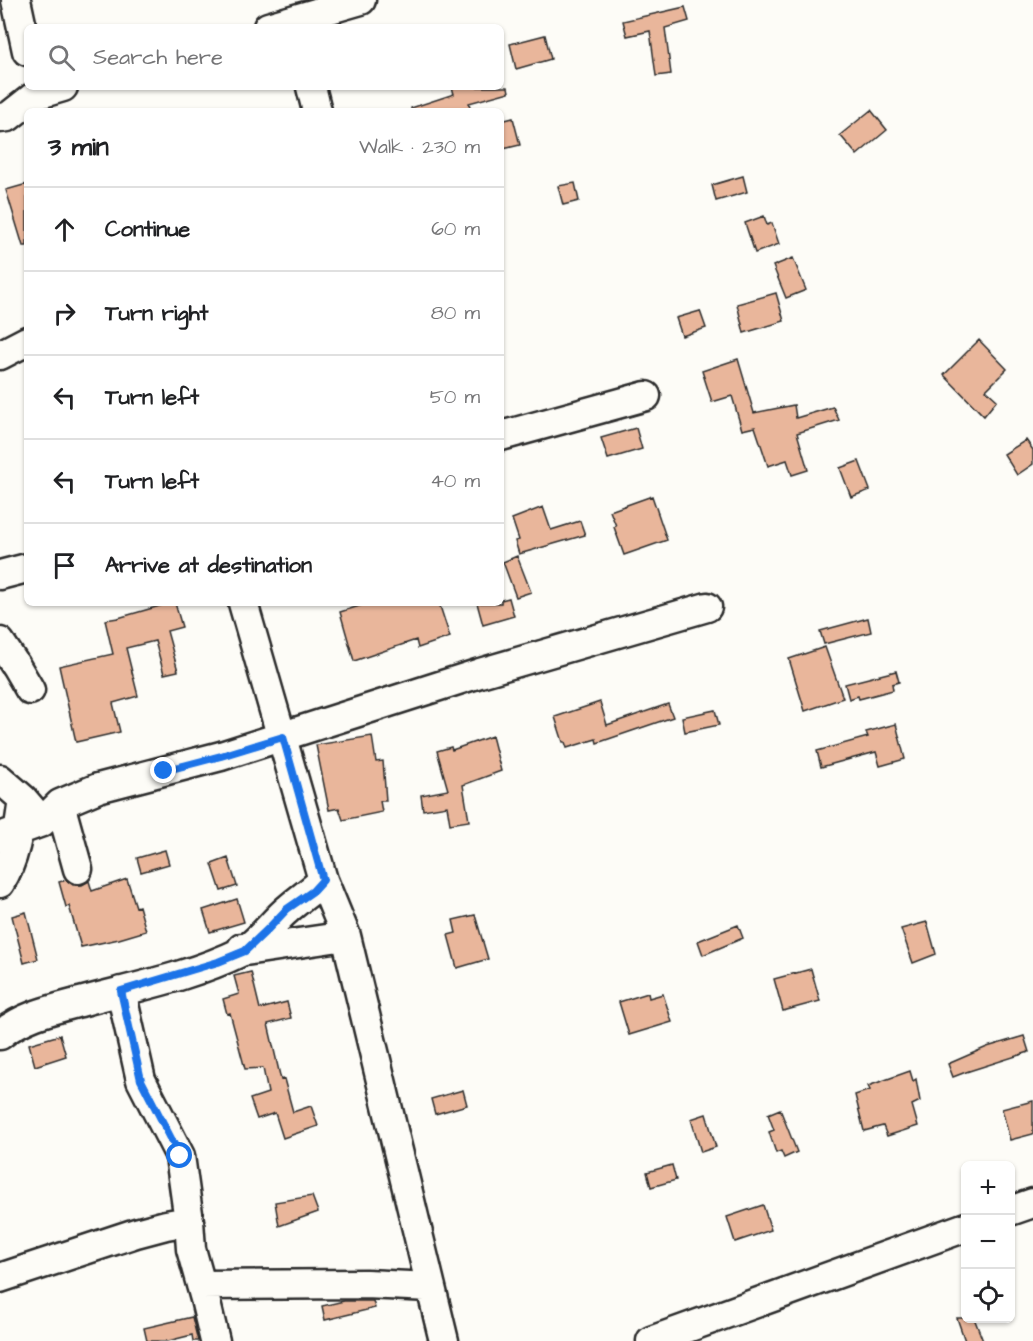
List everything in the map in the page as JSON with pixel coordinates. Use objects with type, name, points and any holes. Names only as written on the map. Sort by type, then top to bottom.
[{"type":"street","points":[[16,0],[24,37]]},
{"type":"street","points":[[288,24],[361,0]]},
{"type":"street","points":[[0,118],[8,117],[57,90]]},
{"type":"street","points":[[312,90],[316,108]]},
{"type":"street","points":[[0,355],[24,343]]},
{"type":"street","points":[[504,435],[646,396]]},
{"type":"street","points":[[0,575],[24,569]]},
{"type":"street","points":[[244,606],[323,880],[346,936],[444,1341]]},
{"type":"street","points":[[0,883],[30,824],[98,788],[221,756],[480,673],[707,607]]},
{"type":"street","points":[[0,642],[30,690]]},
{"type":"street","points":[[0,779],[23,799],[30,824],[78,869]]},
{"type":"street","points":[[0,1035],[12,1025],[39,1013],[218,962],[239,944],[268,929],[287,909],[313,891],[323,880]]},
{"type":"street","points":[[239,944],[346,936]]},
{"type":"street","points":[[121,991],[141,1080],[180,1156],[189,1221],[190,1249],[215,1341]]},
{"type":"street","points":[[1015,1210],[1033,1203]]},
{"type":"street","points":[[0,1278],[136,1233],[189,1221]]},
{"type":"street","points":[[651,1341],[961,1229]]},
{"type":"street","points":[[201,1285],[366,1284],[431,1287]]},
{"type":"building","points":[[685,7],[689,21],[665,28],[671,74],[656,76],[650,31],[627,36],[623,21]]},
{"type":"building","points":[[545,35],[551,59],[516,69],[510,44]]},
{"type":"building","points":[[504,87],[508,87],[509,92],[469,103],[470,108],[411,108],[454,94],[453,90],[504,90]]},
{"type":"building","points":[[871,110],[887,130],[857,155],[840,135]]},
{"type":"building","points":[[513,118],[520,145],[504,149],[504,120]]},
{"type":"building","points":[[743,176],[747,192],[716,201],[712,185]]},
{"type":"building","points":[[575,183],[579,201],[563,205],[558,186]]},
{"type":"building","points":[[24,185],[24,246],[23,246],[6,190]]},
{"type":"building","points":[[764,216],[767,225],[772,223],[779,244],[755,253],[745,223]]},
{"type":"building","points":[[793,258],[806,290],[786,298],[773,266]]},
{"type":"building","points":[[776,293],[784,321],[744,333],[737,304]]},
{"type":"building","points":[[700,311],[706,328],[682,336],[676,318]]},
{"type":"building","points":[[979,340],[1007,369],[986,390],[997,400],[984,416],[944,375]]},
{"type":"building","points":[[738,359],[754,413],[794,405],[796,418],[833,407],[839,420],[797,433],[808,470],[792,475],[787,460],[768,466],[755,427],[742,430],[732,396],[712,402],[702,371]]},
{"type":"building","points":[[636,428],[642,449],[608,459],[601,438]]},
{"type":"building","points":[[1026,440],[1033,450],[1033,464],[1017,475],[1004,454]]},
{"type":"building","points":[[859,461],[870,490],[851,497],[840,468]]},
{"type":"building","points":[[652,496],[667,540],[624,555],[610,511]]},
{"type":"building","points":[[543,507],[551,530],[580,521],[585,535],[519,554],[515,541],[519,540],[512,519]]},
{"type":"building","points":[[517,556],[531,592],[516,597],[504,562]]},
{"type":"building","points":[[509,598],[514,616],[483,625],[478,606],[504,606],[504,599]]},
{"type":"building","points":[[160,606],[176,606],[182,627],[167,631],[178,671],[164,674],[155,641],[126,648],[138,696],[113,703],[120,732],[76,742],[59,666],[113,654],[105,620]]},
{"type":"building","points":[[359,606],[440,606],[450,637],[418,648],[416,640],[354,661],[340,612]]},
{"type":"building","points":[[868,618],[871,632],[824,644],[820,631]]},
{"type":"building","points":[[825,647],[843,698],[805,711],[789,659]]},
{"type":"building","points":[[896,671],[899,682],[892,684],[893,690],[859,699],[858,696],[849,699],[845,684]]},
{"type":"building","points":[[600,702],[607,725],[668,704],[673,717],[597,743],[596,739],[567,748],[555,717]]},
{"type":"building","points":[[715,710],[719,725],[685,732],[682,717]]},
{"type":"building","points":[[896,724],[905,759],[880,766],[876,752],[821,767],[817,751],[868,737],[866,732]]},
{"type":"building","points":[[372,736],[376,762],[383,761],[386,801],[380,801],[382,812],[343,820],[339,808],[329,810],[316,745]]},
{"type":"building","points":[[492,736],[501,771],[463,785],[469,821],[450,824],[447,806],[423,810],[421,795],[448,790],[437,751],[451,747],[452,750]]},
{"type":"building","points":[[165,850],[169,864],[141,872],[137,858]]},
{"type":"building","points":[[228,858],[237,886],[221,891],[212,864]]},
{"type":"building","points":[[127,879],[136,907],[139,906],[146,931],[81,947],[59,882],[66,880],[73,885],[82,885],[89,881],[92,891]]},
{"type":"building","points":[[237,899],[244,922],[210,932],[203,910]]},
{"type":"building","points":[[26,912],[38,959],[24,963],[12,916]]},
{"type":"building","points":[[475,915],[488,959],[457,968],[448,935],[456,933],[453,920]]},
{"type":"building","points":[[927,922],[936,954],[913,963],[901,929]]},
{"type":"building","points":[[738,925],[743,938],[703,955],[698,941]]},
{"type":"building","points":[[811,969],[820,1001],[783,1011],[774,979]]},
{"type":"building","points":[[251,972],[260,1009],[287,1002],[291,1018],[268,1024],[281,1080],[284,1079],[293,1112],[311,1106],[318,1126],[283,1138],[275,1113],[257,1119],[250,1099],[268,1093],[263,1068],[245,1069],[230,1013],[227,1014],[223,999],[239,994],[234,976]]},
{"type":"building","points":[[648,993],[649,998],[663,994],[672,1022],[629,1035],[619,1002]]},
{"type":"building","points":[[60,1035],[66,1056],[35,1066],[29,1044]]},
{"type":"building","points":[[1024,1036],[1029,1052],[953,1077],[948,1064],[987,1047]]},
{"type":"building","points":[[910,1071],[913,1081],[916,1079],[920,1101],[912,1105],[918,1126],[887,1136],[883,1126],[864,1131],[855,1095],[870,1090],[868,1086]]},
{"type":"building","points":[[463,1090],[467,1105],[435,1114],[431,1099]]},
{"type":"building","points":[[1033,1101],[1033,1134],[1010,1140],[1002,1109]]},
{"type":"building","points":[[780,1109],[797,1152],[784,1158],[781,1151],[776,1153],[769,1132],[774,1130],[768,1114]]},
{"type":"building","points":[[706,1114],[716,1147],[701,1152],[691,1119]]},
{"type":"building","points":[[672,1165],[676,1180],[651,1187],[647,1172]]},
{"type":"building","points":[[312,1196],[318,1212],[279,1226],[275,1202]]},
{"type":"building","points":[[763,1205],[771,1230],[735,1242],[727,1217]]},
{"type":"building","points":[[344,1301],[373,1301],[375,1308],[325,1320],[322,1306]]},
{"type":"building","points":[[192,1317],[198,1341],[193,1341],[192,1335],[168,1341],[147,1341],[144,1328]]},
{"type":"building","points":[[957,1318],[961,1318],[961,1323],[976,1323],[983,1341],[965,1341]]},
{"type":"route","points":[[164,771],[283,737],[323,880],[313,891],[287,909],[245,951],[218,962],[121,991],[141,1080],[180,1156]]}]
